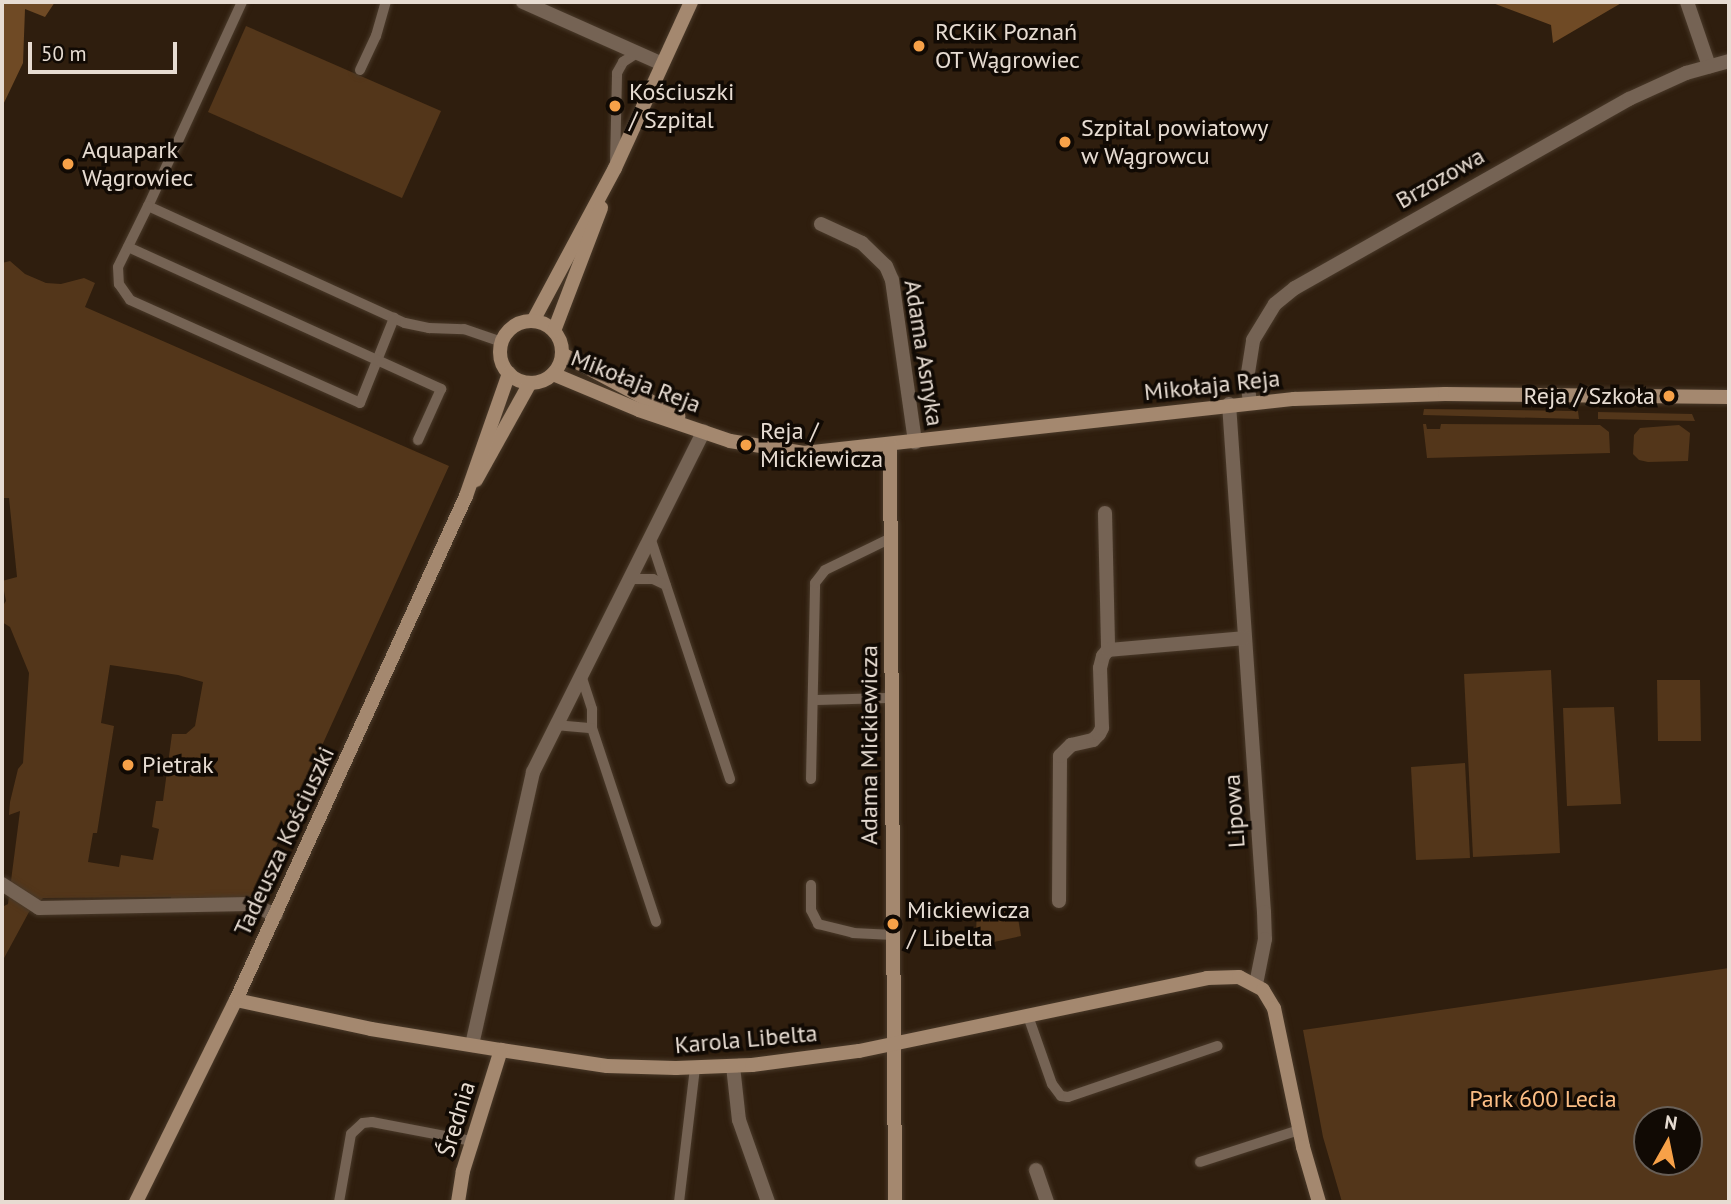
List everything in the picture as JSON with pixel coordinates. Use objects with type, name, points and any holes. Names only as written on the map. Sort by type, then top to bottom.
[{"type":"street","points":[[523,2],[662,64]]},
{"type":"street","points":[[554,331],[615,168],[691,2]]},
{"type":"street","points":[[1687,2],[1709,66]]},
{"type":"street","name":"Brzozowa","points":[[1250,403],[1247,379],[1253,340],[1275,304],[1295,288],[1586,122],[1663,82],[1729,61]]},
{"type":"street","points":[[533,321],[554,331],[562,345],[562,354],[553,374],[530,383],[509,373],[501,359],[502,342],[511,329],[533,321],[615,168]]},
{"type":"street","name":"Adama Asnyka","points":[[821,224],[862,243],[886,266],[892,280],[915,442]]},
{"type":"street","name":"Mikołaja Reja","points":[[562,354],[704,431]]},
{"type":"street","name":"Tadeusza Kościuszki","points":[[136,1202],[236,1000],[466,496],[509,373]]},
{"type":"street","name":"Mikołaja Reja","points":[[553,374],[639,410],[746,445],[795,453],[890,445],[1229,404],[1445,394],[1729,397]]},
{"type":"street","name":"Tadeusza Kościuszki","points":[[466,496],[493,453],[530,383]]},
{"type":"street","name":"Lipowa","points":[[1229,404],[1264,912],[1265,939],[1256,984]]},
{"type":"street","points":[[472,1045],[518,828],[533,772],[704,431]]},
{"type":"street","name":"Adama Mickiewicza","points":[[890,445],[895,1202]]},
{"type":"street","points":[[1059,901],[1060,756],[1065,747],[1093,740],[1102,727],[1100,668],[1108,650],[1105,513]]},
{"type":"street","points":[[1108,650],[1244,638]]},
{"type":"street","points":[[2,884],[40,908],[250,904],[275,915]]},
{"type":"street","name":"Karola Libelta","points":[[236,1000],[339,1023],[607,1066],[695,1068],[798,1060],[894,1045],[1224,975],[1256,984]]},
{"type":"street","points":[[1256,984],[1274,1008],[1299,1130],[1319,1202]]},
{"type":"street","name":"Średnia","points":[[457,1202],[472,1140],[501,1050]]},
{"type":"street","points":[[733,1066],[739,1120],[768,1202]]},
{"type":"street","points":[[1036,1170],[1047,1202]]},
{"type":"lane","points":[[242,2],[128,247],[117,275],[119,284],[130,300],[360,403],[394,318]]},
{"type":"lane","points":[[360,70],[376,37],[386,2]]},
{"type":"lane","points":[[615,168],[617,73],[623,62],[637,53]]},
{"type":"lane","points":[[148,206],[394,318],[429,328],[472,330],[502,342]]},
{"type":"lane","points":[[128,247],[441,389],[418,440]]},
{"type":"lane","points":[[650,537],[730,779]]},
{"type":"lane","points":[[811,779],[815,583],[825,570],[891,538]]},
{"type":"lane","points":[[629,579],[653,579],[666,585]]},
{"type":"lane","points":[[580,674],[592,709],[592,728],[656,922]]},
{"type":"lane","points":[[813,700],[891,698]]},
{"type":"lane","points":[[555,725],[592,728]]},
{"type":"lane","points":[[810,885],[811,910],[818,924],[853,933],[893,935]]},
{"type":"lane","points":[[1028,1016],[1052,1084],[1061,1096],[1068,1097],[1218,1046]]},
{"type":"lane","points":[[679,1202],[695,1068]]},
{"type":"lane","points":[[339,1202],[351,1134],[363,1123],[372,1122],[472,1140]]},
{"type":"lane","points":[[1200,1163],[1299,1130]]},
{"type":"green space","points":[[246,26],[441,111],[402,198],[208,112]]},
{"type":"green space","points":[[10,261],[25,274],[46,283],[61,284],[84,278],[95,283],[85,307],[449,466],[250,904],[173,906],[171,897],[43,898],[29,912],[3,960],[2,971],[2,907],[8,904],[20,811],[9,815],[10,802],[18,769],[23,763],[29,673],[10,627],[2,622],[2,607],[6,601],[2,581],[17,577],[9,498],[2,498],[2,263]],"holes":[[[110,665],[178,675],[203,682],[195,726],[186,734],[172,734],[163,801],[156,801],[152,827],[159,829],[153,860],[121,855],[119,867],[88,862],[93,833],[97,833],[114,726],[101,723]]]},
{"type":"green space","points":[[1424,409],[1578,411],[1579,419],[1423,415]]},
{"type":"green space","points":[[1598,412],[1692,414],[1695,421],[1598,419]]},
{"type":"green space","points":[[1423,424],[1426,424],[1427,429],[1440,429],[1441,424],[1600,425],[1609,432],[1610,453],[1427,458]]},
{"type":"green space","points":[[1679,425],[1690,433],[1688,461],[1648,462],[1639,460],[1633,454],[1634,435],[1640,428]]},
{"type":"green space","points":[[1551,670],[1560,853],[1473,857],[1464,674]]},
{"type":"green space","points":[[1657,680],[1700,680],[1701,741],[1658,741]]},
{"type":"green space","points":[[1614,707],[1621,804],[1567,806],[1563,708]]},
{"type":"green space","points":[[1465,763],[1470,858],[1416,860],[1411,767]]},
{"type":"green space","points":[[1016,906],[1021,936],[980,945],[976,934],[977,907]]},
{"type":"green space","name":"Park 600 Lecia","points":[[1729,968],[1729,1202],[1342,1202],[1323,1137],[1303,1030]]},
{"type":"shaded area","points":[[2,2],[55,2],[45,17],[25,9],[23,63],[2,107]]},
{"type":"shaded area","points":[[1490,2],[1623,2],[1553,43],[1551,25]]},
{"type":"place","name":"RCKiK Poznań OT Wągrowiec","points":[[919,46]]},
{"type":"place","name":"Kościuszki / Szpital","points":[[615,106]]},
{"type":"place","name":"Szpital powiatowy w Wągrowcu","points":[[1065,142]]},
{"type":"place","name":"Aquapark Wągrowiec","points":[[68,164]]},
{"type":"place","name":"Reja / Szkoła","points":[[1669,396]]},
{"type":"place","name":"Reja / Mickiewicza","points":[[746,445]]},
{"type":"place","name":"Pietrak","points":[[128,765]]},
{"type":"place","name":"Mickiewicza / Libelta","points":[[893,924]]}]
